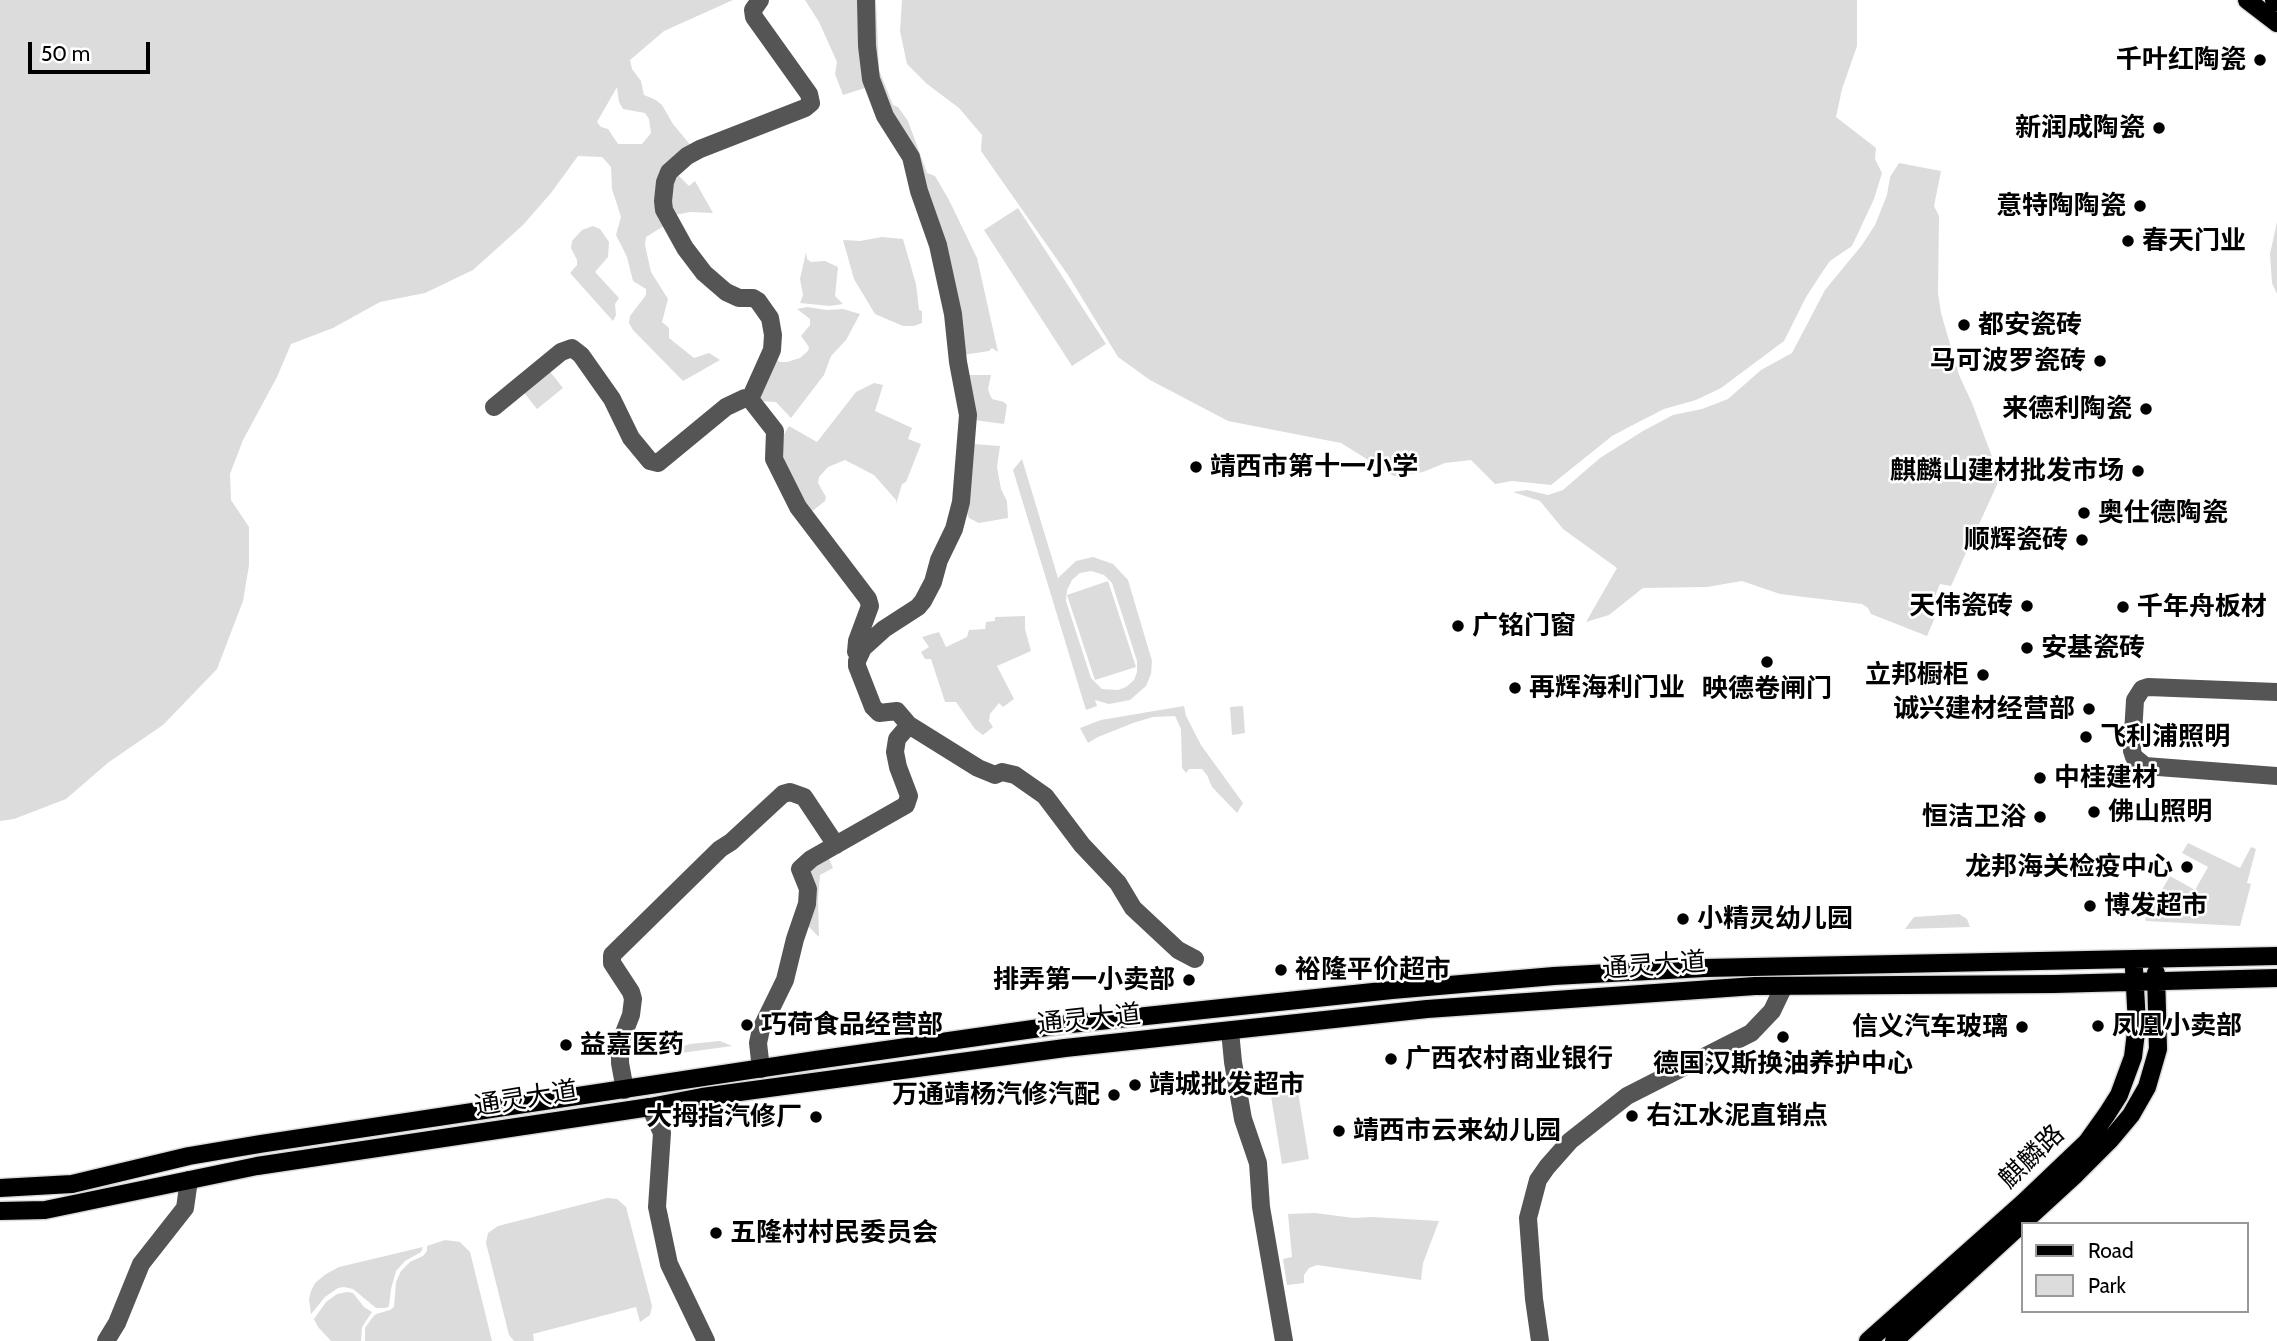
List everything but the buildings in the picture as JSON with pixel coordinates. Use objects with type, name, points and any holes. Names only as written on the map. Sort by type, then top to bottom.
[{"type":"main road","points":[[2247,0],[2277,23]]},
{"type":"main road","name":"通灵大道","points":[[0,1188],[72,1184],[189,1156],[248,1146],[1061,1026],[1392,990],[1554,975],[1705,968],[2277,956]]},
{"type":"main road","name":"麒麟路","points":[[1868,1341],[1954,1266],[2087,1142],[2119,1095],[2133,1057],[2137,1024],[2134,959]]},
{"type":"main road","name":"麒麟路","points":[[2024,1222],[2121,1128],[2140,1102],[2158,1049],[2156,959]]},
{"type":"main road","name":"通灵大道","points":[[0,1211],[45,1210],[78,1205],[257,1166],[702,1097],[1052,1050],[1427,1009],[1708,988],[2277,978]]},
{"type":"main road","name":"麒麟路","points":[[1894,1341],[2022,1224]]},
{"type":"street","points":[[750,399],[772,350],[773,330],[770,318],[758,301],[739,298],[726,292],[704,273],[685,248],[664,210],[663,201],[669,172],[693,152],[745,133],[811,103],[809,94],[754,17],[753,10],[760,0]]},
{"type":"street","points":[[866,0],[871,79],[885,116],[911,157],[919,191],[938,245],[953,314],[958,362],[968,415],[961,502],[933,582],[918,607],[876,636],[859,655],[857,666],[875,710],[879,713],[897,711],[909,725],[987,772],[995,775],[1009,772],[1045,796],[1082,845],[1118,883],[1133,908],[1178,950],[1195,959]]},
{"type":"street","points":[[494,407],[561,352],[572,348],[581,355],[612,398],[631,438],[650,461],[658,463],[726,407],[745,398],[750,399],[775,431],[774,459],[798,507],[868,599],[870,606],[856,641],[856,652],[859,655]]},
{"type":"street","points":[[2277,692],[2148,687],[2142,689],[2135,700],[2132,751],[2134,757],[2146,766],[2277,776]]},
{"type":"street","points":[[761,1069],[758,1044],[761,1028],[785,980],[807,904],[807,881],[800,869],[803,864],[871,823],[900,809],[908,800],[895,752],[897,739],[909,725]]},
{"type":"street","points":[[625,1090],[620,1063],[620,1043],[631,1015],[633,999],[612,963],[612,955],[720,849],[783,794],[790,792],[804,797],[836,845]]},
{"type":"street","points":[[1540,1341],[1528,1218],[1538,1180],[1570,1141],[1627,1097],[1751,1033],[1772,1011],[1784,986]]},
{"type":"street","points":[[1230,1031],[1244,1119],[1258,1163],[1261,1207],[1284,1341]]},
{"type":"street","points":[[650,1107],[662,1133],[657,1206],[669,1264],[706,1341]]},
{"type":"street","points":[[106,1341],[117,1323],[141,1264],[185,1208],[189,1180]]},
{"type":"green space","points":[[0,0],[733,0],[664,31],[630,60],[632,69],[641,81],[644,95],[662,105],[692,147],[677,158],[667,224],[646,237],[645,245],[651,272],[668,299],[662,322],[669,328],[669,338],[694,358],[709,353],[720,360],[683,381],[633,330],[629,323],[630,316],[646,295],[646,289],[633,281],[627,257],[616,235],[621,217],[612,189],[611,167],[602,157],[578,156],[523,225],[473,270],[425,293],[380,302],[333,328],[291,344],[277,377],[243,440],[230,474],[231,500],[249,527],[249,565],[243,601],[217,669],[163,725],[109,762],[66,799],[14,819],[0,821]],"holes":[[[617,87],[623,109],[645,113],[649,119],[651,133],[642,144],[618,144],[608,129],[597,122]]]},
{"type":"green space","points":[[805,0],[863,0],[868,87],[843,95],[835,74],[837,62],[819,22]]},
{"type":"green space","points":[[870,0],[876,0],[879,70],[893,105],[898,107],[908,121],[927,173],[935,176],[977,258],[998,352],[992,348],[989,351],[963,355],[907,142],[876,78]]},
{"type":"green space","points":[[902,0],[1857,0],[1857,46],[1842,89],[1836,117],[1876,148],[1875,159],[1882,173],[1874,199],[1852,246],[1830,261],[1806,297],[1784,341],[1721,388],[1696,400],[1664,409],[1612,436],[1551,485],[1512,481],[1495,484],[1471,460],[1445,463],[1423,472],[1394,476],[1341,443],[1228,421],[1150,380],[1118,357],[1068,275],[981,151],[982,135],[959,108],[927,84],[907,64],[900,31]]},
{"type":"green space","points":[[1899,163],[1941,171],[1934,206],[1939,216],[1938,293],[1941,313],[1959,375],[2000,478],[1951,586],[1940,584],[1928,613],[1935,617],[1927,636],[1871,614],[1862,604],[1780,594],[1742,581],[1707,587],[1643,588],[1609,615],[1586,622],[1617,568],[1563,529],[1540,501],[1513,492],[1527,490],[1548,495],[1563,490],[1600,458],[1643,431],[1673,415],[1702,409],[1728,399],[1761,370],[1792,353],[1825,290],[1875,225],[1887,195],[1890,177]]},
{"type":"green space","points":[[675,172],[689,186],[695,181],[713,213],[690,212],[675,215],[669,206]]},
{"type":"green space","points":[[1018,208],[1106,344],[1072,366],[984,230]]},
{"type":"green space","points":[[2277,222],[2277,294],[2272,283],[2270,254]]},
{"type":"green space","points":[[593,226],[600,229],[609,242],[608,257],[595,272],[619,298],[615,304],[616,315],[613,321],[570,273],[577,265],[571,248],[572,241],[582,230]]},
{"type":"green space","points":[[882,237],[903,239],[916,284],[922,323],[903,326],[875,314],[854,279],[843,240],[860,241]]},
{"type":"green space","points":[[806,252],[807,259],[811,262],[825,261],[838,267],[835,296],[843,304],[830,306],[800,303],[803,295],[800,279]]},
{"type":"green space","points":[[797,309],[843,309],[860,314],[846,340],[831,356],[824,375],[791,418],[776,402],[759,401],[774,358],[787,362],[800,358],[808,351],[809,347],[801,336],[810,325],[810,319]]},
{"type":"green space","points":[[548,369],[563,388],[537,409],[522,390]]},
{"type":"green space","points":[[964,375],[991,375],[988,389],[992,399],[1007,405],[1004,424],[974,420]]},
{"type":"green space","points":[[874,383],[883,385],[875,411],[912,428],[908,439],[921,444],[906,482],[902,484],[896,504],[896,500],[874,475],[845,460],[828,467],[819,477],[818,483],[826,497],[825,501],[811,512],[781,463],[783,436],[789,426],[817,442],[856,392]]},
{"type":"green space","points":[[973,444],[1000,446],[997,467],[1001,489],[1007,501],[1008,518],[979,523],[969,518],[964,506]]},
{"type":"green space","points":[[1022,459],[1058,578],[1076,561],[1093,557],[1113,564],[1128,580],[1152,661],[1146,686],[1130,700],[1109,704],[1095,700],[1097,706],[1086,710],[1013,470]],"holes":[[[1091,571],[1104,575],[1112,583],[1137,661],[1134,680],[1118,690],[1102,689],[1091,678],[1066,601],[1067,590],[1072,580],[1080,573]]]},
{"type":"green space","points":[[1108,581],[1136,667],[1095,680],[1067,595]]},
{"type":"green space","points":[[1025,616],[1025,629],[1031,651],[997,666],[1014,699],[1003,707],[999,703],[990,714],[989,721],[993,727],[983,735],[975,729],[956,702],[945,702],[931,659],[925,659],[921,652],[929,647],[922,637],[939,632],[946,647],[967,637],[969,630],[985,629],[986,622],[995,621],[995,617]]},
{"type":"green space","points":[[1184,706],[1186,716],[1201,745],[1243,803],[1237,813],[1212,787],[1202,769],[1189,769],[1186,773],[1182,768],[1181,729],[1175,716],[1153,717],[1133,723],[1088,743],[1080,728],[1101,720]]},
{"type":"green space","points":[[1243,706],[1245,733],[1232,735],[1230,707]]},
{"type":"green space","points":[[2188,843],[2240,868],[2251,847],[2256,849],[2247,883],[2251,884],[2240,926],[2146,921],[2170,876],[2195,890],[2208,867],[2182,853]]},
{"type":"green space","points":[[827,854],[833,868],[820,875],[819,937],[806,924],[812,883],[810,869]]},
{"type":"green space","points":[[1959,914],[1967,919],[1970,927],[1905,929],[1914,917]]},
{"type":"green space","points":[[720,1041],[732,1046],[681,1053],[684,1046],[690,1044]]},
{"type":"green space","points":[[1298,1092],[1309,1159],[1282,1164],[1271,1096]]},
{"type":"green space","points":[[607,1198],[617,1199],[626,1207],[652,1306],[650,1315],[640,1322],[636,1307],[533,1334],[534,1341],[514,1341],[509,1335],[486,1243],[488,1233],[498,1226]]},
{"type":"green space","points":[[1315,1213],[1354,1218],[1439,1221],[1423,1263],[1421,1280],[1317,1265],[1309,1268],[1304,1275],[1304,1283],[1287,1285],[1283,1259],[1292,1257],[1288,1214]]},
{"type":"green space","points":[[445,1240],[460,1242],[470,1252],[492,1341],[365,1341],[365,1328],[372,1318],[394,1307],[396,1282],[401,1271],[410,1262],[423,1256],[427,1246]]},
{"type":"green space","points":[[423,1247],[421,1252],[405,1261],[396,1271],[389,1306],[386,1308],[376,1308],[353,1289],[344,1287],[325,1297],[311,1314],[311,1291],[315,1283],[326,1274],[339,1267]]},
{"type":"green space","points":[[353,1293],[364,1307],[372,1312],[362,1327],[361,1341],[331,1341],[314,1319],[326,1302],[337,1294]]},
{"type":"place","name":"千叶红陶瓷","points":[[2260,60]]},
{"type":"place","name":"新润成陶瓷","points":[[2159,128]]},
{"type":"place","name":"意特陶陶瓷","points":[[2140,206]]},
{"type":"place","name":"春天门业","points":[[2128,241]]},
{"type":"place","name":"都安瓷砖","points":[[1964,325]]},
{"type":"place","name":"马可波罗瓷砖","points":[[2100,361]]},
{"type":"place","name":"来德利陶瓷","points":[[2146,409]]},
{"type":"place","name":"靖西市第十一小学","points":[[1196,467]]},
{"type":"place","name":"麒麟山建材批发市场","points":[[2138,471]]},
{"type":"place","name":"奥仕德陶瓷","points":[[2084,513]]},
{"type":"place","name":"顺辉瓷砖","points":[[2082,540]]},
{"type":"place","name":"天伟瓷砖","points":[[2027,606]]},
{"type":"place","name":"千年舟板材","points":[[2123,607]]},
{"type":"place","name":"广铭门窗","points":[[1458,626]]},
{"type":"place","name":"安基瓷砖","points":[[2027,648]]},
{"type":"place","name":"映德卷闸门","points":[[1767,662]]},
{"type":"place","name":"立邦橱柜","points":[[1983,675]]},
{"type":"place","name":"再辉海利门业","points":[[1515,688]]},
{"type":"place","name":"诚兴建材经营部","points":[[2089,709]]},
{"type":"place","name":"飞利浦照明","points":[[2086,737]]},
{"type":"place","name":"中桂建材","points":[[2040,778]]},
{"type":"place","name":"佛山照明","points":[[2094,812]]},
{"type":"place","name":"恒洁卫浴","points":[[2040,817]]},
{"type":"place","name":"龙邦海关检疫中心","points":[[2187,867]]},
{"type":"place","name":"博发超市","points":[[2090,906]]},
{"type":"place","name":"小精灵幼儿园","points":[[1683,919]]},
{"type":"place","name":"裕隆平价超市","points":[[1281,970]]},
{"type":"place","name":"排弄第一小卖部","points":[[1189,980]]},
{"type":"place","name":"巧荷食品经营部","points":[[747,1025]]},
{"type":"place","name":"凤凰小卖部","points":[[2098,1026]]},
{"type":"place","name":"信义汽车玻璃","points":[[2022,1027]]},
{"type":"place","name":"德国汉斯换油养护中心","points":[[1783,1037]]},
{"type":"place","name":"益嘉医药","points":[[566,1045]]},
{"type":"place","name":"广西农村商业银行","points":[[1391,1059]]},
{"type":"place","name":"靖城批发超市","points":[[1135,1085]]},
{"type":"place","name":"万通靖杨汽修汽配","points":[[1114,1095]]},
{"type":"place","name":"右江水泥直销点","points":[[1632,1116]]},
{"type":"place","name":"大拇指汽修厂","points":[[816,1117]]},
{"type":"place","name":"靖西市云来幼儿园","points":[[1339,1131]]},
{"type":"place","name":"五隆村村民委员会","points":[[716,1233]]}]
